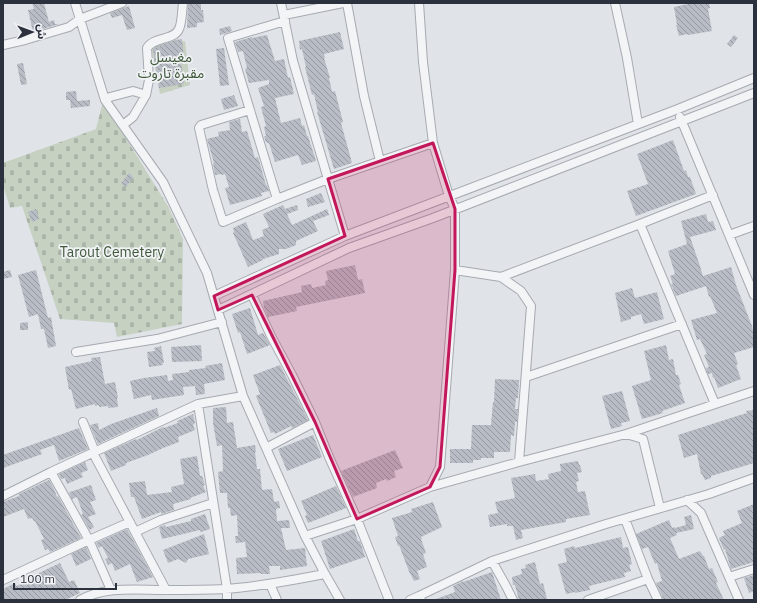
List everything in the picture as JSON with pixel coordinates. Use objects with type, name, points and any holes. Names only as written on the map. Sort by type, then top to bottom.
[{"type":"street","points":[[75,3],[105,100],[162,182],[207,273],[243,396],[305,536],[340,600]]},
{"type":"street","points":[[3,45],[69,27],[80,19],[122,3]]},
{"type":"street","points":[[123,125],[133,117],[146,95],[149,80],[147,48],[154,41],[177,33],[180,27],[183,3]]},
{"type":"street","points":[[281,3],[293,61],[345,236]]},
{"type":"street","points":[[277,199],[228,38],[284,18],[343,3]]},
{"type":"street","points":[[347,3],[364,96],[380,161]]},
{"type":"street","points":[[419,3],[423,62],[433,143],[449,196],[455,209],[454,270],[440,467],[430,487]]},
{"type":"street","points":[[615,3],[627,58],[638,124]]},
{"type":"street","points":[[214,296],[345,236],[678,109],[754,78]]},
{"type":"street","points":[[734,101],[740,84]]},
{"type":"street","points":[[105,100],[110,96],[133,91],[146,95]]},
{"type":"street","points":[[218,310],[349,248],[432,218],[754,93]]},
{"type":"street","points":[[678,109],[754,295]]},
{"type":"street","points":[[250,110],[201,125],[199,128],[213,190],[223,222],[328,179],[433,143]]},
{"type":"street","points":[[501,277],[713,195]]},
{"type":"street","points":[[640,224],[715,404]]},
{"type":"street","points":[[729,236],[754,226]]},
{"type":"street","points":[[454,270],[501,277],[521,291],[531,306],[519,462]]},
{"type":"street","points":[[252,295],[315,422],[357,519],[389,600]]},
{"type":"street","points":[[76,352],[157,338],[222,322]]},
{"type":"street","points":[[526,377],[682,324]]},
{"type":"street","points":[[305,536],[357,519],[430,487],[626,434],[754,391]]},
{"type":"street","points":[[3,496],[51,472],[198,404],[243,396]]},
{"type":"street","points":[[198,404],[227,589],[227,600]]},
{"type":"street","points":[[83,422],[94,452],[134,532],[166,590]]},
{"type":"street","points":[[266,448],[315,422]]},
{"type":"street","points":[[626,434],[643,439],[660,508]]},
{"type":"street","points":[[51,472],[89,540],[111,590]]},
{"type":"street","points":[[410,600],[420,598],[492,561],[709,494],[754,478]]},
{"type":"street","points":[[687,500],[701,513],[739,600]]},
{"type":"street","points":[[134,532],[161,520],[213,503]]},
{"type":"street","points":[[625,519],[648,579],[658,600]]},
{"type":"street","points":[[3,580],[130,522]]},
{"type":"street","points":[[492,561],[513,600]]},
{"type":"street","points":[[729,577],[754,569]]},
{"type":"street","points":[[80,600],[87,596],[111,590],[227,589],[270,584],[325,574]]},
{"type":"street","points":[[588,600],[648,579]]},
{"type":"street","points":[[270,584],[277,600]]},
{"type":"highlighted area","points":[[433,143],[455,209],[455,270],[440,467],[430,487],[357,519],[315,422],[252,295],[218,310],[214,296],[345,236],[328,179]]},
{"type":"green space","name":"مغيسل مقبرة تاروت","points":[[185,41],[190,85],[160,94],[151,45]]},
{"type":"green space","name":"Tarout Cemetery","points":[[103,101],[169,208],[183,239],[182,324],[117,337],[114,323],[60,319],[22,206],[10,208],[3,185],[3,163],[96,129]]},
{"type":"building","points":[[32,3],[44,3],[49,22],[54,20],[55,24],[59,24],[33,32],[28,10],[34,9]]},
{"type":"building","points":[[201,3],[204,22],[197,23],[197,27],[187,28],[188,4]]},
{"type":"building","points":[[693,3],[709,3],[710,8],[708,9],[712,31],[679,36],[674,7]]},
{"type":"building","points":[[129,6],[135,28],[127,30],[122,15],[112,18],[110,13]]},
{"type":"building","points":[[230,26],[232,31],[220,35],[219,29]]},
{"type":"building","points":[[340,32],[344,49],[324,54],[324,58],[330,78],[332,92],[335,91],[343,122],[341,123],[352,163],[334,169],[317,112],[314,94],[312,95],[299,41]]},
{"type":"building","points":[[267,35],[275,61],[284,59],[288,78],[290,77],[294,94],[275,98],[281,123],[300,118],[302,126],[304,125],[316,161],[302,165],[298,155],[275,162],[269,143],[266,142],[264,127],[266,126],[261,107],[264,106],[258,88],[269,84],[269,80],[249,83],[245,69],[247,68],[243,51],[238,52],[235,42],[252,37]]},
{"type":"building","points":[[734,35],[738,38],[731,47],[727,44]]},
{"type":"building","name":"مغيسل مقبرة تاروت","points":[[182,39],[184,58],[180,58],[184,84],[159,88],[153,49],[175,40]]},
{"type":"building","points":[[224,48],[229,85],[220,86],[216,49]]},
{"type":"building","points":[[23,63],[27,84],[21,85],[17,64]]},
{"type":"building","points":[[76,91],[77,101],[90,100],[90,106],[71,108],[70,100],[66,100],[66,92]]},
{"type":"building","points":[[234,95],[238,106],[224,110],[221,99]]},
{"type":"building","points":[[240,119],[242,132],[247,131],[255,158],[258,157],[269,191],[261,193],[262,196],[230,205],[225,188],[229,187],[225,174],[215,175],[214,163],[207,139],[219,136],[218,132],[230,130],[229,122]]},
{"type":"building","points":[[673,140],[684,171],[686,170],[688,177],[690,177],[696,194],[636,216],[627,191],[648,184],[637,154]]},
{"type":"building","points":[[129,173],[133,177],[126,187],[121,183]]},
{"type":"building","points":[[321,193],[325,202],[308,207],[306,199]]},
{"type":"building","points":[[283,205],[285,209],[297,205],[298,210],[287,214],[292,225],[327,209],[329,215],[313,221],[318,231],[296,241],[296,245],[286,249],[279,249],[279,254],[263,259],[248,267],[233,233],[233,228],[246,222],[253,240],[264,236],[262,230],[269,227],[263,214]]},
{"type":"building","points":[[36,209],[39,219],[32,222],[28,212]]},
{"type":"building","points":[[706,214],[708,222],[713,221],[716,230],[690,237],[703,276],[731,267],[736,285],[752,326],[754,336],[754,347],[734,353],[741,379],[718,388],[712,373],[708,374],[706,368],[709,367],[704,355],[707,354],[700,339],[697,340],[691,320],[717,313],[710,296],[709,297],[706,286],[676,296],[671,284],[673,284],[670,276],[675,274],[668,251],[687,244],[681,221]]},
{"type":"building","points":[[355,265],[358,280],[362,279],[365,293],[296,307],[297,311],[268,317],[263,301],[302,292],[301,286],[311,284],[312,288],[326,285],[325,281],[328,280],[326,271]]},
{"type":"building","points":[[10,270],[12,277],[3,279],[3,272]]},
{"type":"building","points":[[36,270],[48,318],[51,317],[56,346],[48,348],[44,329],[41,329],[38,314],[29,317],[18,275]]},
{"type":"building","points":[[632,288],[635,298],[657,292],[664,319],[644,324],[641,314],[621,322],[615,293]]},
{"type":"building","points":[[250,308],[258,335],[263,333],[270,345],[247,354],[232,314]]},
{"type":"building","points":[[28,322],[28,330],[20,330],[20,323]]},
{"type":"building","points":[[201,345],[202,361],[172,362],[171,347]]},
{"type":"building","points":[[666,345],[669,360],[673,359],[676,375],[678,375],[681,384],[679,385],[685,403],[662,411],[663,413],[642,419],[632,386],[651,380],[644,351]]},
{"type":"building","points":[[161,346],[164,363],[162,363],[163,365],[149,367],[147,352],[155,351],[154,348]]},
{"type":"building","points":[[100,357],[105,384],[115,382],[118,407],[99,407],[99,405],[95,406],[95,404],[76,409],[71,389],[69,390],[65,367],[92,361],[91,358]]},
{"type":"building","points":[[222,363],[225,380],[204,384],[205,394],[196,395],[195,386],[183,387],[184,395],[152,400],[151,395],[134,399],[130,381],[167,375],[168,381],[173,380],[172,374],[189,372],[189,370],[206,368],[205,366]]},
{"type":"building","points":[[280,365],[308,420],[275,434],[274,432],[271,433],[256,396],[260,394],[253,375]]},
{"type":"building","points":[[495,379],[519,380],[518,398],[516,398],[515,409],[518,409],[517,422],[515,422],[514,436],[511,435],[510,452],[494,452],[494,458],[481,458],[481,460],[473,460],[473,463],[450,463],[450,449],[471,449],[472,425],[491,425]]},
{"type":"building","points":[[622,391],[630,421],[621,423],[622,426],[611,429],[602,396]]},
{"type":"building","points":[[226,407],[227,423],[233,422],[237,448],[255,445],[257,469],[260,469],[262,490],[272,489],[274,502],[279,501],[280,508],[276,509],[277,521],[289,520],[290,528],[281,528],[286,550],[305,548],[307,566],[280,570],[280,566],[269,566],[270,574],[237,574],[236,558],[247,557],[245,542],[236,543],[235,536],[238,536],[237,515],[231,516],[230,508],[228,508],[227,493],[220,493],[218,472],[223,471],[222,445],[217,446],[213,423],[213,408]]},
{"type":"building","points":[[157,408],[159,416],[98,444],[90,425],[98,423],[99,430],[111,424]]},
{"type":"building","points":[[754,410],[754,463],[711,476],[711,478],[705,480],[701,474],[697,454],[684,458],[678,435],[747,413],[746,411]]},
{"type":"building","points":[[193,414],[195,423],[193,425],[195,430],[178,437],[179,442],[126,463],[126,465],[111,471],[104,453],[136,439],[137,440],[163,427],[164,428],[178,423],[177,421]]},
{"type":"building","points":[[79,428],[88,449],[59,461],[54,445],[40,450],[42,454],[3,468],[3,455]]},
{"type":"building","points":[[313,435],[322,457],[287,471],[278,449]]},
{"type":"building","points":[[395,450],[403,468],[394,471],[396,477],[387,481],[386,479],[376,483],[377,488],[353,497],[341,471]]},
{"type":"building","points":[[197,456],[200,476],[202,476],[205,485],[203,486],[206,492],[190,498],[191,499],[173,504],[174,510],[161,514],[161,512],[142,519],[134,497],[131,497],[129,483],[145,481],[147,495],[172,492],[171,487],[184,484],[180,459]]},
{"type":"building","points":[[578,461],[582,472],[577,473],[579,481],[576,482],[578,492],[585,491],[590,515],[566,519],[566,522],[521,530],[523,538],[516,540],[513,526],[507,526],[507,524],[490,527],[488,515],[498,513],[495,502],[515,498],[511,478],[535,474],[536,481],[549,479],[548,474],[561,471],[560,464]]},
{"type":"building","points":[[85,462],[88,470],[81,473],[83,477],[67,484],[65,478],[61,479],[59,474]]},
{"type":"building","points":[[49,480],[57,497],[58,496],[81,538],[50,552],[48,549],[45,550],[41,540],[44,539],[35,521],[32,518],[28,519],[24,509],[3,517],[3,502],[19,496],[19,494]]},
{"type":"building","points":[[91,485],[96,500],[90,502],[96,514],[88,517],[94,527],[90,530],[81,515],[83,514],[77,497],[72,499],[69,493]]},
{"type":"building","points":[[336,486],[346,508],[308,523],[305,516],[307,515],[301,501]]},
{"type":"building","points":[[433,502],[442,527],[421,537],[426,553],[423,554],[427,567],[417,571],[420,579],[414,581],[399,545],[398,546],[395,537],[398,536],[392,518],[412,512],[411,509]]},
{"type":"building","points":[[754,504],[754,562],[731,569],[725,549],[724,550],[719,538],[725,535],[723,531],[742,523],[737,511]]},
{"type":"building","points":[[205,514],[210,529],[162,539],[159,527],[165,525],[166,527],[191,521],[191,519]]},
{"type":"building","points":[[691,515],[694,529],[676,533],[677,535],[670,538],[679,559],[700,551],[704,556],[709,569],[712,568],[718,582],[716,583],[724,600],[664,600],[656,583],[662,581],[657,563],[655,564],[648,547],[642,549],[636,534],[669,520],[672,528],[686,525],[684,517]]},
{"type":"building","points":[[127,529],[153,577],[137,582],[130,564],[115,571],[112,563],[108,565],[105,559],[108,558],[102,546],[99,548],[96,543]]},
{"type":"building","points":[[354,529],[365,557],[330,569],[321,541]]},
{"type":"building","points":[[204,534],[209,554],[188,559],[186,563],[178,559],[168,563],[163,550]]},
{"type":"building","points":[[621,537],[623,548],[628,547],[632,564],[629,565],[631,571],[624,573],[625,577],[589,586],[590,590],[566,594],[558,564],[567,562],[564,549],[574,546],[575,548]]},
{"type":"building","points":[[86,547],[91,559],[76,566],[71,554]]},
{"type":"building","points":[[535,562],[540,584],[543,583],[547,599],[519,600],[515,585],[513,585],[512,577],[522,574],[521,569],[526,568],[525,565]]},
{"type":"building","points":[[60,563],[69,582],[74,580],[80,593],[65,600],[3,600],[3,589],[15,583],[16,586],[38,576],[37,574]]},
{"type":"building","points":[[492,572],[501,600],[436,600],[455,592],[453,586],[463,581]]},
{"type":"building","points":[[754,575],[754,591],[749,593],[744,578]]}]
